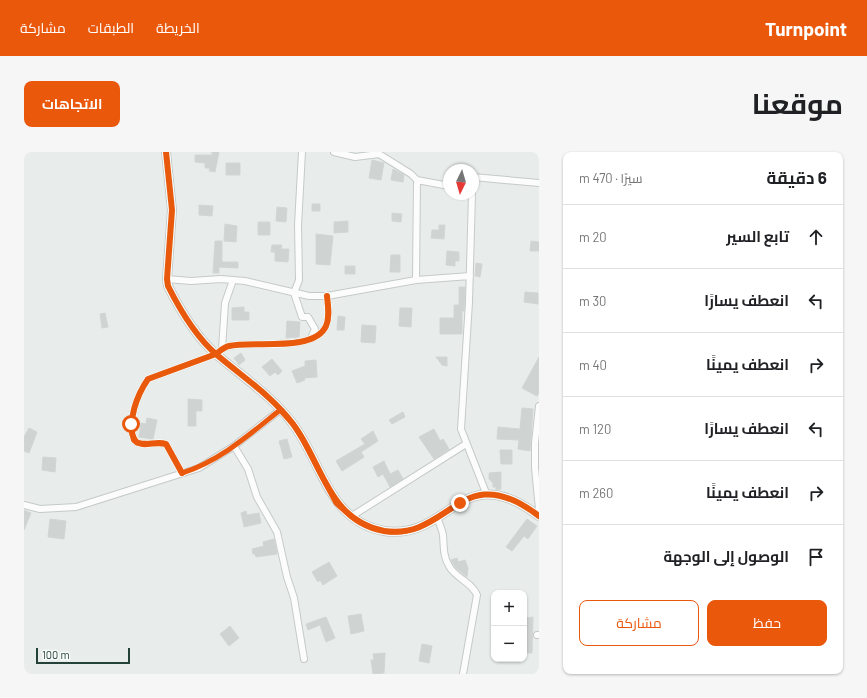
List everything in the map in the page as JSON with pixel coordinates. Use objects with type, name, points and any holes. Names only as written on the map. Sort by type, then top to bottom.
[{"type":"street","points":[[166,152],[172,210],[167,279],[168,286],[197,332],[266,396],[293,424],[311,453],[330,493],[340,506],[363,523],[382,530],[404,532],[415,529],[460,503],[486,494],[510,499],[539,516]]},
{"type":"street","points":[[300,342],[313,337],[315,329],[308,317],[302,317],[294,293],[299,280],[298,225],[302,152]]},
{"type":"street","points":[[334,152],[355,157],[368,154],[379,154],[418,180],[443,185]]},
{"type":"street","points":[[479,178],[539,183]]},
{"type":"street","points":[[416,280],[418,180]]},
{"type":"street","points":[[472,200],[470,276],[461,429],[486,494]]},
{"type":"street","points":[[167,279],[191,281],[245,281],[309,296],[327,296],[416,280],[470,276]]},
{"type":"street","points":[[219,351],[225,303],[233,280]]},
{"type":"street","points":[[182,473],[166,444],[141,445],[134,440],[132,418],[144,385],[148,379],[231,345],[286,344],[300,342],[316,336],[324,331],[327,325],[327,296]]},
{"type":"street","points":[[539,406],[535,443],[539,509]]},
{"type":"street","points":[[24,505],[40,509],[76,507],[199,468],[234,446],[280,410]]},
{"type":"street","points":[[352,516],[466,444]]},
{"type":"street","points":[[234,446],[248,469],[258,497],[278,532],[287,577],[294,598],[304,659]]},
{"type":"street","points":[[437,517],[443,534],[443,554],[449,567],[475,591],[477,595],[464,674]]},
{"type":"building","points":[[212,152],[219,152],[215,172],[209,171],[210,168],[205,168],[205,163],[195,162],[195,155],[212,155]]},
{"type":"building","points":[[372,160],[384,163],[381,180],[369,178]]},
{"type":"building","points":[[226,163],[240,163],[240,175],[226,175]]},
{"type":"building","points":[[393,169],[404,175],[403,182],[391,180]]},
{"type":"building","points":[[312,204],[320,204],[320,211],[312,211]]},
{"type":"building","points":[[199,205],[213,206],[212,216],[199,215]]},
{"type":"building","points":[[277,207],[287,208],[286,222],[276,221]]},
{"type":"building","points":[[392,213],[402,214],[401,222],[392,221]]},
{"type":"building","points":[[348,221],[348,232],[334,233],[334,222]]},
{"type":"building","points":[[258,222],[270,222],[270,235],[258,235]]},
{"type":"building","points":[[225,224],[237,226],[236,242],[224,241]]},
{"type":"building","points":[[439,225],[445,225],[444,239],[431,238],[432,230],[439,230]]},
{"type":"building","points":[[316,234],[333,236],[330,265],[316,264]]},
{"type":"building","points":[[215,241],[222,241],[222,262],[238,262],[238,268],[219,267],[219,273],[213,273]]},
{"type":"building","points":[[531,241],[539,242],[539,251],[530,251]]},
{"type":"building","points":[[272,245],[282,245],[281,249],[289,249],[288,262],[275,261],[275,252],[271,252]]},
{"type":"building","points":[[447,251],[459,252],[459,261],[455,261],[455,266],[446,265]]},
{"type":"building","points":[[391,255],[400,255],[400,272],[390,272]]},
{"type":"building","points":[[476,263],[482,264],[480,277],[475,276]]},
{"type":"building","points":[[345,266],[355,266],[355,274],[345,274]]},
{"type":"building","points":[[459,287],[465,287],[464,311],[462,311],[462,334],[440,334],[440,318],[454,318],[454,305],[459,305]]},
{"type":"building","points":[[525,292],[538,293],[538,304],[524,302]]},
{"type":"building","points":[[244,307],[244,312],[249,312],[249,320],[232,320],[232,308]]},
{"type":"building","points":[[400,308],[412,308],[411,327],[399,326]]},
{"type":"building","points":[[105,313],[108,327],[102,328],[100,314]]},
{"type":"building","points":[[338,316],[345,317],[344,330],[337,330]]},
{"type":"building","points":[[287,321],[300,322],[299,337],[286,338]]},
{"type":"building","points":[[362,325],[376,326],[375,343],[361,342]]},
{"type":"building","points":[[241,353],[245,360],[239,365],[234,358]]},
{"type":"building","points":[[436,357],[447,357],[447,366],[442,365]]},
{"type":"building","points":[[539,357],[539,393],[537,396],[522,388]]},
{"type":"building","points":[[272,359],[282,371],[278,375],[275,372],[270,376],[262,367]]},
{"type":"building","points":[[316,360],[317,377],[304,378],[305,380],[297,383],[292,371],[305,366],[305,361]]},
{"type":"building","points":[[188,399],[202,400],[202,411],[196,411],[196,426],[188,426]]},
{"type":"building","points":[[522,408],[533,409],[530,451],[518,449],[519,440],[497,439],[498,427],[520,429]]},
{"type":"building","points":[[403,412],[405,417],[392,424],[389,420]]},
{"type":"building","points":[[147,418],[157,420],[153,439],[139,437],[141,423],[146,424]]},
{"type":"building","points":[[29,428],[37,432],[29,453],[24,451],[24,437]]},
{"type":"building","points":[[434,429],[440,441],[443,439],[449,449],[434,459],[419,437]]},
{"type":"building","points":[[373,431],[378,441],[361,452],[364,457],[342,471],[336,461],[365,444],[361,439]]},
{"type":"building","points":[[287,439],[292,457],[284,459],[279,441]]},
{"type":"building","points":[[500,450],[512,450],[512,464],[501,464]]},
{"type":"building","points":[[43,457],[56,458],[55,472],[42,470]]},
{"type":"building","points":[[384,461],[390,474],[398,470],[403,479],[390,487],[383,474],[378,477],[373,467]]},
{"type":"building","points":[[501,472],[501,489],[496,490],[496,487],[493,487],[493,483],[489,479],[489,473]]},
{"type":"building","points":[[24,510],[31,513],[24,530]]},
{"type":"building","points":[[246,511],[247,515],[259,513],[261,523],[244,527],[241,513]]},
{"type":"building","points":[[50,519],[66,521],[64,539],[48,537]]},
{"type":"building","points":[[527,519],[537,526],[528,539],[524,536],[512,551],[506,547]]},
{"type":"building","points":[[274,539],[277,554],[256,557],[255,554],[253,554],[252,549],[264,546],[263,542]]},
{"type":"building","points":[[457,558],[458,562],[465,560],[468,568],[467,577],[456,568],[451,560]]},
{"type":"building","points":[[329,562],[337,576],[323,585],[320,580],[318,582],[312,572]]},
{"type":"building","points":[[361,614],[364,631],[351,634],[348,616]]},
{"type":"building","points":[[326,617],[335,638],[326,642],[320,625],[308,630],[306,624]]},
{"type":"building","points":[[533,617],[532,653],[527,653],[527,618]]},
{"type":"building","points":[[230,626],[239,638],[229,646],[220,634]]},
{"type":"building","points":[[422,644],[432,646],[429,663],[419,661]]},
{"type":"building","points":[[385,653],[384,673],[373,674],[371,660],[374,660],[373,654]]},
{"type":"cycle path","points":[[166,152],[172,210],[167,279],[168,286],[178,305],[196,332],[210,348],[267,396],[293,424],[303,439],[328,488],[338,503],[350,515],[365,525],[384,531],[407,531],[425,524],[473,497],[491,494],[512,500],[539,516]]},
{"type":"cycle path","points":[[182,473],[166,444],[141,444],[134,440],[132,433],[132,417],[134,408],[148,379],[216,354],[229,346],[296,343],[309,340],[319,334],[326,326],[328,315],[327,296]]},
{"type":"route","points":[[131,424],[132,434],[137,443],[141,445],[166,444],[182,473],[199,468],[234,446],[280,410],[293,424],[311,453],[336,503],[363,523],[382,530],[404,532],[415,529],[460,503]]}]
